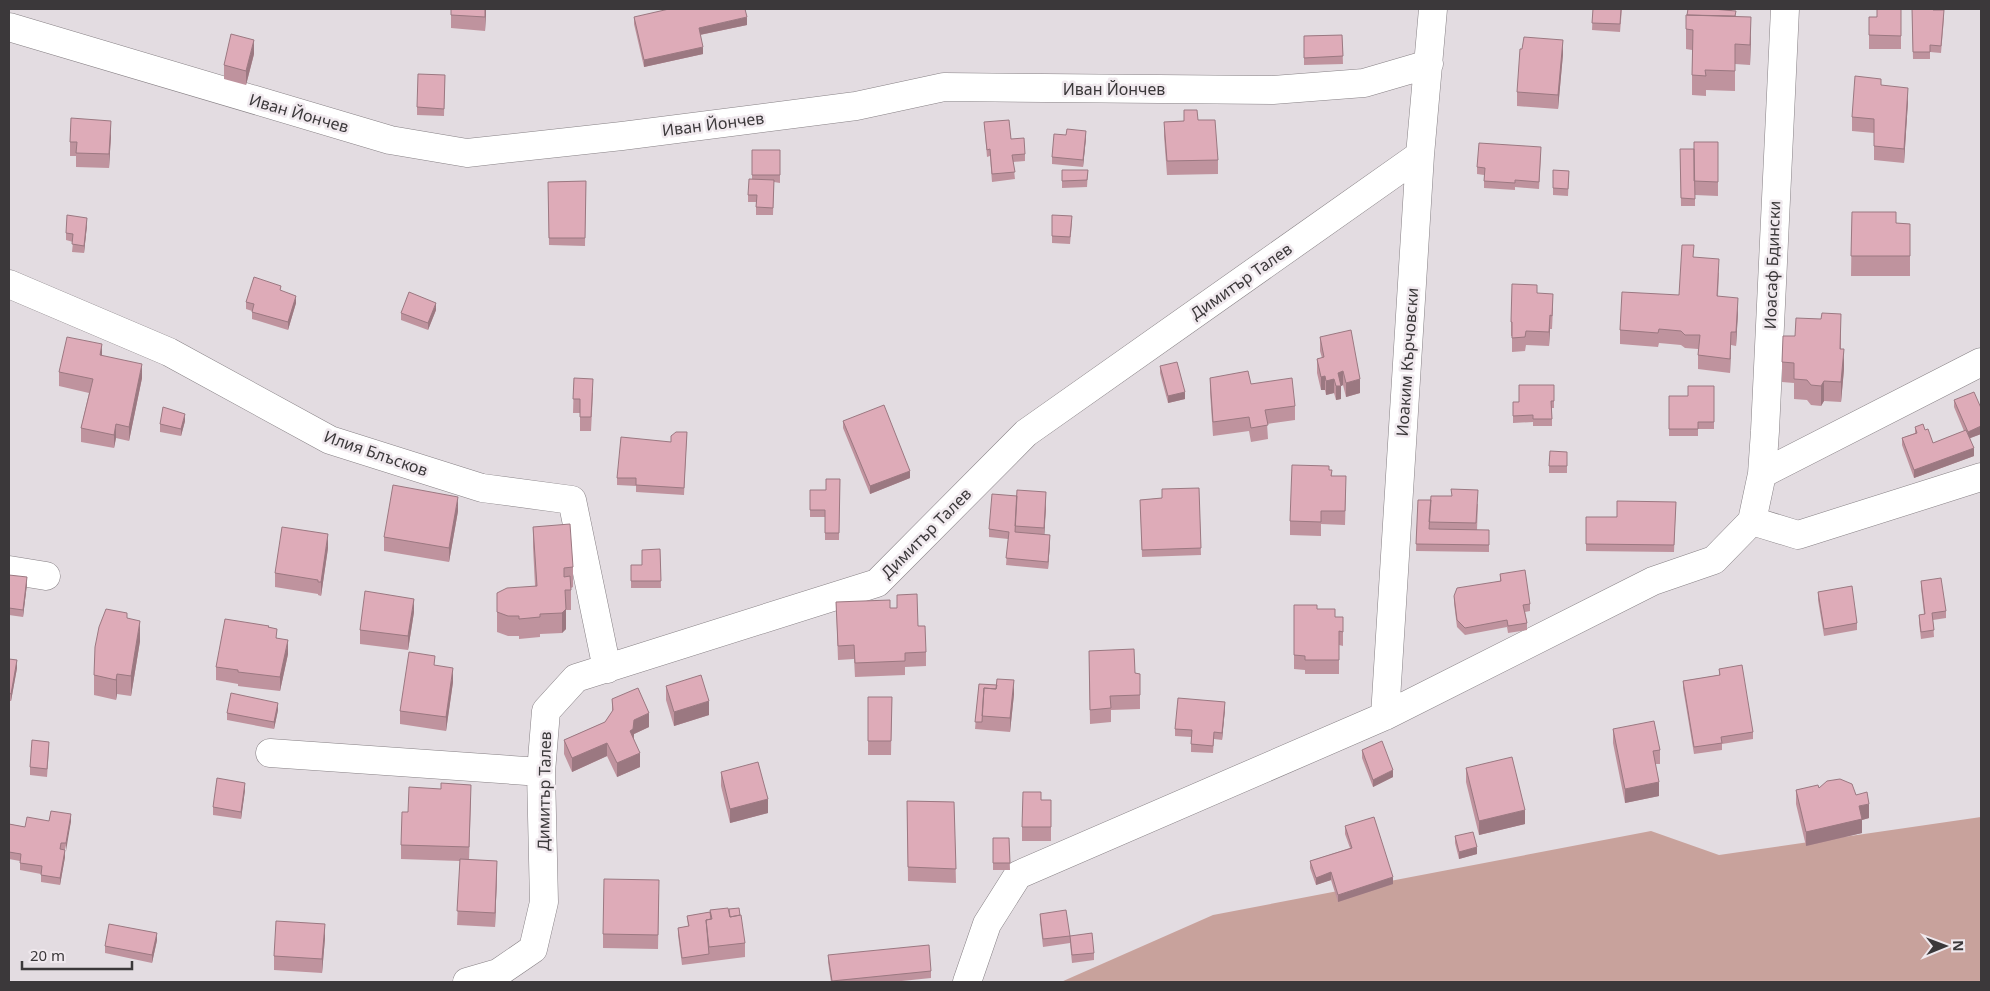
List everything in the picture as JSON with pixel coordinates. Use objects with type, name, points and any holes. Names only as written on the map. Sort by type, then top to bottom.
[{"type":"street","name":"Иоаким Кърчовски","points":[[1385,716],[1420,154],[1433,9]]},
{"type":"street","name":"Иоасаф Бдински","points":[[1752,521],[1762,474],[1785,9]]},
{"type":"street","name":"Иван Йончев","points":[[9,27],[390,140],[466,153],[622,136],[856,106],[944,87],[1273,90],[1364,83],[1429,64]]},
{"type":"street","name":"Димитър Талев","points":[[466,982],[498,973],[534,949],[544,902],[541,772],[546,711],[576,678],[877,583],[1026,433],[1420,154]]},
{"type":"street","name":"Илия Блъсков","points":[[9,284],[169,352],[330,440],[482,488],[572,500],[606,669]]},
{"type":"street","points":[[1762,474],[1981,362]]},
{"type":"street","points":[[968,982],[987,924],[1018,875],[1385,716],[1653,581],[1714,560],[1752,521],[1798,535],[1981,477]]},
{"type":"street","points":[[9,570],[46,576]]},
{"type":"street","points":[[270,753],[541,772]]},
{"type":"shaded area","points":[[1981,817],[1981,982],[1061,982],[1213,915],[1651,831],[1719,855]]},
{"type":"building","points":[[451,9],[485,9],[485,17],[451,15]]},
{"type":"building","points":[[669,9],[745,9],[747,17],[699,28],[703,47],[644,60],[634,17]]},
{"type":"building","points":[[1593,9],[1621,9],[1620,24],[1592,23]]},
{"type":"building","points":[[1688,9],[1736,11],[1735,16],[1687,15]]},
{"type":"building","points":[[1877,9],[1901,9],[1901,36],[1869,35],[1869,17],[1877,17]]},
{"type":"building","points":[[1912,9],[1944,10],[1941,46],[1930,45],[1930,52],[1913,52]]},
{"type":"building","points":[[1686,15],[1751,17],[1750,45],[1735,44],[1735,71],[1705,70],[1706,76],[1692,75],[1693,30],[1686,29]]},
{"type":"building","points":[[231,34],[254,40],[246,71],[224,65]]},
{"type":"building","points":[[1342,35],[1343,56],[1304,58],[1304,36]]},
{"type":"building","points":[[1524,37],[1563,40],[1558,95],[1517,92],[1520,49],[1522,49]]},
{"type":"building","points":[[418,74],[445,75],[444,109],[417,107]]},
{"type":"building","points":[[1855,76],[1881,79],[1881,85],[1908,88],[1904,149],[1874,146],[1874,119],[1852,117]]},
{"type":"building","points":[[1184,110],[1197,110],[1198,120],[1215,120],[1218,160],[1167,161],[1164,122],[1184,121]]},
{"type":"building","points":[[71,118],[111,121],[109,154],[76,153],[77,142],[70,142]]},
{"type":"building","points":[[1009,120],[1011,139],[1024,138],[1025,154],[1012,155],[1015,172],[992,174],[990,149],[987,150],[984,122]]},
{"type":"building","points":[[1067,129],[1086,131],[1083,160],[1052,157],[1054,134],[1066,135]]},
{"type":"building","points":[[1694,142],[1718,142],[1718,182],[1694,181]]},
{"type":"building","points":[[1479,143],[1541,147],[1539,182],[1515,180],[1515,183],[1484,181],[1485,168],[1477,167]]},
{"type":"building","points":[[1680,149],[1694,149],[1695,199],[1681,198]]},
{"type":"building","points":[[752,150],[780,150],[780,175],[752,175]]},
{"type":"building","points":[[1062,170],[1088,170],[1087,180],[1062,181]]},
{"type":"building","points":[[1553,170],[1569,171],[1568,189],[1553,188]]},
{"type":"building","points":[[749,179],[774,180],[773,208],[756,207],[757,195],[748,195]]},
{"type":"building","points":[[586,181],[585,238],[549,238],[548,182]]},
{"type":"building","points":[[1852,212],[1896,212],[1896,223],[1910,224],[1910,256],[1851,256]]},
{"type":"building","points":[[67,215],[87,218],[84,246],[72,244],[73,234],[66,233]]},
{"type":"building","points":[[1052,215],[1072,216],[1070,237],[1052,236]]},
{"type":"building","points":[[1682,245],[1694,245],[1693,257],[1719,259],[1717,296],[1738,298],[1736,332],[1731,332],[1730,359],[1698,355],[1700,335],[1685,335],[1681,331],[1659,329],[1658,333],[1620,330],[1622,292],[1679,295]]},
{"type":"building","points":[[254,277],[281,286],[280,290],[296,296],[288,322],[252,312],[254,304],[246,302]]},
{"type":"building","points":[[1512,284],[1537,285],[1537,293],[1553,294],[1549,332],[1526,331],[1525,337],[1512,338]]},
{"type":"building","points":[[409,292],[436,303],[428,323],[401,313]]},
{"type":"building","points":[[1822,313],[1841,314],[1840,349],[1844,349],[1841,382],[1824,381],[1821,386],[1811,385],[1807,380],[1794,379],[1794,363],[1782,362],[1783,336],[1795,336],[1796,318],[1821,319]]},
{"type":"building","points":[[1351,330],[1360,379],[1346,383],[1343,371],[1338,373],[1341,386],[1336,386],[1334,379],[1326,381],[1325,376],[1321,377],[1317,359],[1324,357],[1320,337]]},
{"type":"building","points":[[67,337],[102,344],[100,355],[142,364],[129,427],[116,424],[114,435],[81,428],[93,379],[59,372]]},
{"type":"building","points":[[1177,362],[1185,392],[1168,396],[1160,366]]},
{"type":"building","points":[[1248,371],[1251,384],[1292,378],[1295,406],[1265,410],[1268,425],[1251,428],[1249,417],[1213,422],[1210,378]]},
{"type":"building","points":[[574,378],[593,379],[591,417],[580,417],[580,399],[573,399]]},
{"type":"building","points":[[1519,385],[1554,385],[1554,401],[1551,401],[1552,419],[1533,419],[1533,415],[1513,416],[1513,402],[1519,402]]},
{"type":"building","points":[[1688,386],[1714,386],[1714,422],[1698,422],[1698,429],[1669,429],[1669,396],[1688,396]]},
{"type":"building","points":[[1974,392],[1981,408],[1981,426],[1968,432],[1954,400]]},
{"type":"building","points":[[884,405],[910,471],[870,486],[843,421]]},
{"type":"building","points":[[163,407],[185,414],[181,429],[160,424]]},
{"type":"building","points":[[1923,424],[1925,430],[1928,429],[1933,443],[1966,430],[1974,448],[1914,470],[1902,438],[1917,433],[1915,427]]},
{"type":"building","points":[[676,432],[687,432],[684,488],[636,485],[636,478],[617,478],[621,437],[671,442],[671,436]]},
{"type":"building","points":[[1550,451],[1567,452],[1567,466],[1549,466]]},
{"type":"building","points":[[1292,465],[1329,466],[1329,470],[1332,470],[1331,476],[1346,476],[1345,511],[1321,511],[1321,522],[1290,521]]},
{"type":"building","points":[[826,479],[840,479],[839,533],[825,533],[825,510],[810,510],[810,490],[826,490]]},
{"type":"building","points":[[393,485],[458,497],[449,548],[384,537]]},
{"type":"building","points":[[1199,488],[1201,548],[1142,550],[1140,500],[1162,498],[1162,489]]},
{"type":"building","points":[[1451,489],[1478,490],[1476,523],[1429,522],[1431,496],[1452,496]]},
{"type":"building","points":[[1017,490],[1046,492],[1044,528],[1015,526]]},
{"type":"building","points":[[992,494],[1017,496],[1015,532],[1050,535],[1048,562],[1006,558],[1009,532],[989,529]]},
{"type":"building","points":[[1418,500],[1431,500],[1429,529],[1489,530],[1489,545],[1416,544]]},
{"type":"building","points":[[1617,501],[1676,502],[1674,545],[1586,544],[1586,517],[1617,517]]},
{"type":"building","points":[[570,524],[573,567],[564,568],[564,577],[570,576],[571,590],[565,590],[566,609],[562,613],[540,614],[540,617],[519,619],[519,616],[508,616],[497,612],[497,593],[507,588],[537,586],[533,527]]},
{"type":"building","points":[[282,527],[328,534],[321,582],[275,573]]},
{"type":"building","points":[[660,549],[661,581],[631,581],[631,565],[642,565],[642,550]]},
{"type":"building","points":[[1525,570],[1530,604],[1523,605],[1527,623],[1508,626],[1507,620],[1465,628],[1457,620],[1454,596],[1457,588],[1501,581],[1500,574]]},
{"type":"building","points":[[9,575],[27,577],[23,610],[9,608]]},
{"type":"building","points":[[1941,578],[1946,611],[1932,613],[1934,630],[1921,632],[1919,615],[1925,614],[1921,581]]},
{"type":"building","points":[[1852,586],[1857,623],[1824,629],[1818,592]]},
{"type":"building","points":[[365,591],[414,599],[408,636],[360,630]]},
{"type":"building","points":[[917,594],[918,626],[925,626],[926,652],[905,653],[905,661],[855,663],[854,645],[838,646],[836,602],[890,600],[890,608],[897,608],[897,595]]},
{"type":"building","points":[[1294,605],[1317,605],[1317,609],[1335,609],[1335,617],[1343,617],[1343,632],[1339,631],[1339,660],[1305,660],[1305,656],[1294,655]]},
{"type":"building","points":[[106,609],[127,613],[127,618],[140,621],[131,676],[117,674],[116,680],[94,675],[95,647],[99,627]]},
{"type":"building","points":[[225,619],[269,626],[277,629],[276,638],[288,640],[280,677],[238,672],[238,670],[216,667]]},
{"type":"building","points":[[1134,649],[1135,673],[1140,674],[1140,695],[1110,696],[1111,708],[1090,710],[1089,651]]},
{"type":"building","points":[[409,652],[435,656],[434,665],[453,668],[446,717],[400,711]]},
{"type":"building","points":[[9,659],[17,660],[11,694],[9,693]]},
{"type":"building","points":[[1742,665],[1753,732],[1721,737],[1722,743],[1694,747],[1683,681],[1720,675],[1719,669]]},
{"type":"building","points":[[701,675],[709,701],[674,712],[666,686]]},
{"type":"building","points":[[997,679],[1014,680],[1010,718],[982,716],[984,688],[996,689]]},
{"type":"building","points":[[979,684],[997,685],[996,689],[984,688],[982,722],[975,722]]},
{"type":"building","points":[[638,688],[649,713],[634,720],[633,729],[630,731],[640,753],[617,763],[607,743],[572,758],[564,740],[605,722],[613,710],[612,699]]},
{"type":"building","points":[[231,693],[278,703],[274,722],[227,713]]},
{"type":"building","points":[[868,697],[892,697],[891,741],[868,741]]},
{"type":"building","points":[[1178,698],[1225,702],[1222,733],[1214,732],[1213,746],[1191,744],[1192,730],[1175,729]]},
{"type":"building","points":[[1654,721],[1660,750],[1653,751],[1659,782],[1625,789],[1613,729]]},
{"type":"building","points":[[32,740],[49,742],[47,769],[30,767]]},
{"type":"building","points":[[1382,741],[1393,770],[1373,780],[1362,750]]},
{"type":"building","points":[[1512,757],[1525,810],[1479,821],[1466,768]]},
{"type":"building","points":[[758,762],[768,799],[730,809],[721,772]]},
{"type":"building","points":[[217,778],[245,783],[241,812],[213,807]]},
{"type":"building","points":[[1840,779],[1852,784],[1856,795],[1867,792],[1869,804],[1859,806],[1862,819],[1806,832],[1796,790],[1818,785],[1819,788],[1827,781]]},
{"type":"building","points":[[441,783],[471,785],[469,847],[401,845],[402,812],[408,812],[409,787],[441,789]]},
{"type":"building","points":[[1023,792],[1041,792],[1041,800],[1051,800],[1051,827],[1022,827]]},
{"type":"building","points":[[907,801],[954,802],[956,869],[908,867]]},
{"type":"building","points":[[51,811],[71,814],[66,843],[61,843],[60,849],[65,850],[60,878],[41,875],[42,866],[20,863],[21,854],[9,852],[9,824],[25,827],[27,817],[49,821]]},
{"type":"building","points":[[1374,817],[1393,877],[1338,895],[1331,872],[1316,878],[1310,861],[1352,848],[1345,826]]},
{"type":"building","points":[[1473,832],[1477,847],[1459,852],[1455,836]]},
{"type":"building","points":[[993,838],[1009,838],[1010,863],[993,863]]},
{"type":"building","points":[[460,859],[497,861],[495,913],[457,911]]},
{"type":"building","points":[[604,879],[659,880],[658,935],[603,934]]},
{"type":"building","points":[[728,908],[730,917],[741,915],[745,943],[709,947],[706,920],[712,919],[710,910]]},
{"type":"building","points":[[739,908],[740,915],[730,917],[729,909]]},
{"type":"building","points":[[1066,910],[1070,936],[1043,939],[1040,914]]},
{"type":"building","points":[[710,912],[711,919],[706,920],[709,954],[682,958],[678,928],[689,926],[687,916]]},
{"type":"building","points":[[276,921],[325,924],[322,959],[274,956]]},
{"type":"building","points":[[109,924],[157,933],[152,955],[105,946]]},
{"type":"building","points":[[1092,933],[1094,953],[1072,955],[1070,936]]},
{"type":"building","points":[[929,945],[931,971],[832,981],[828,955]]}]
